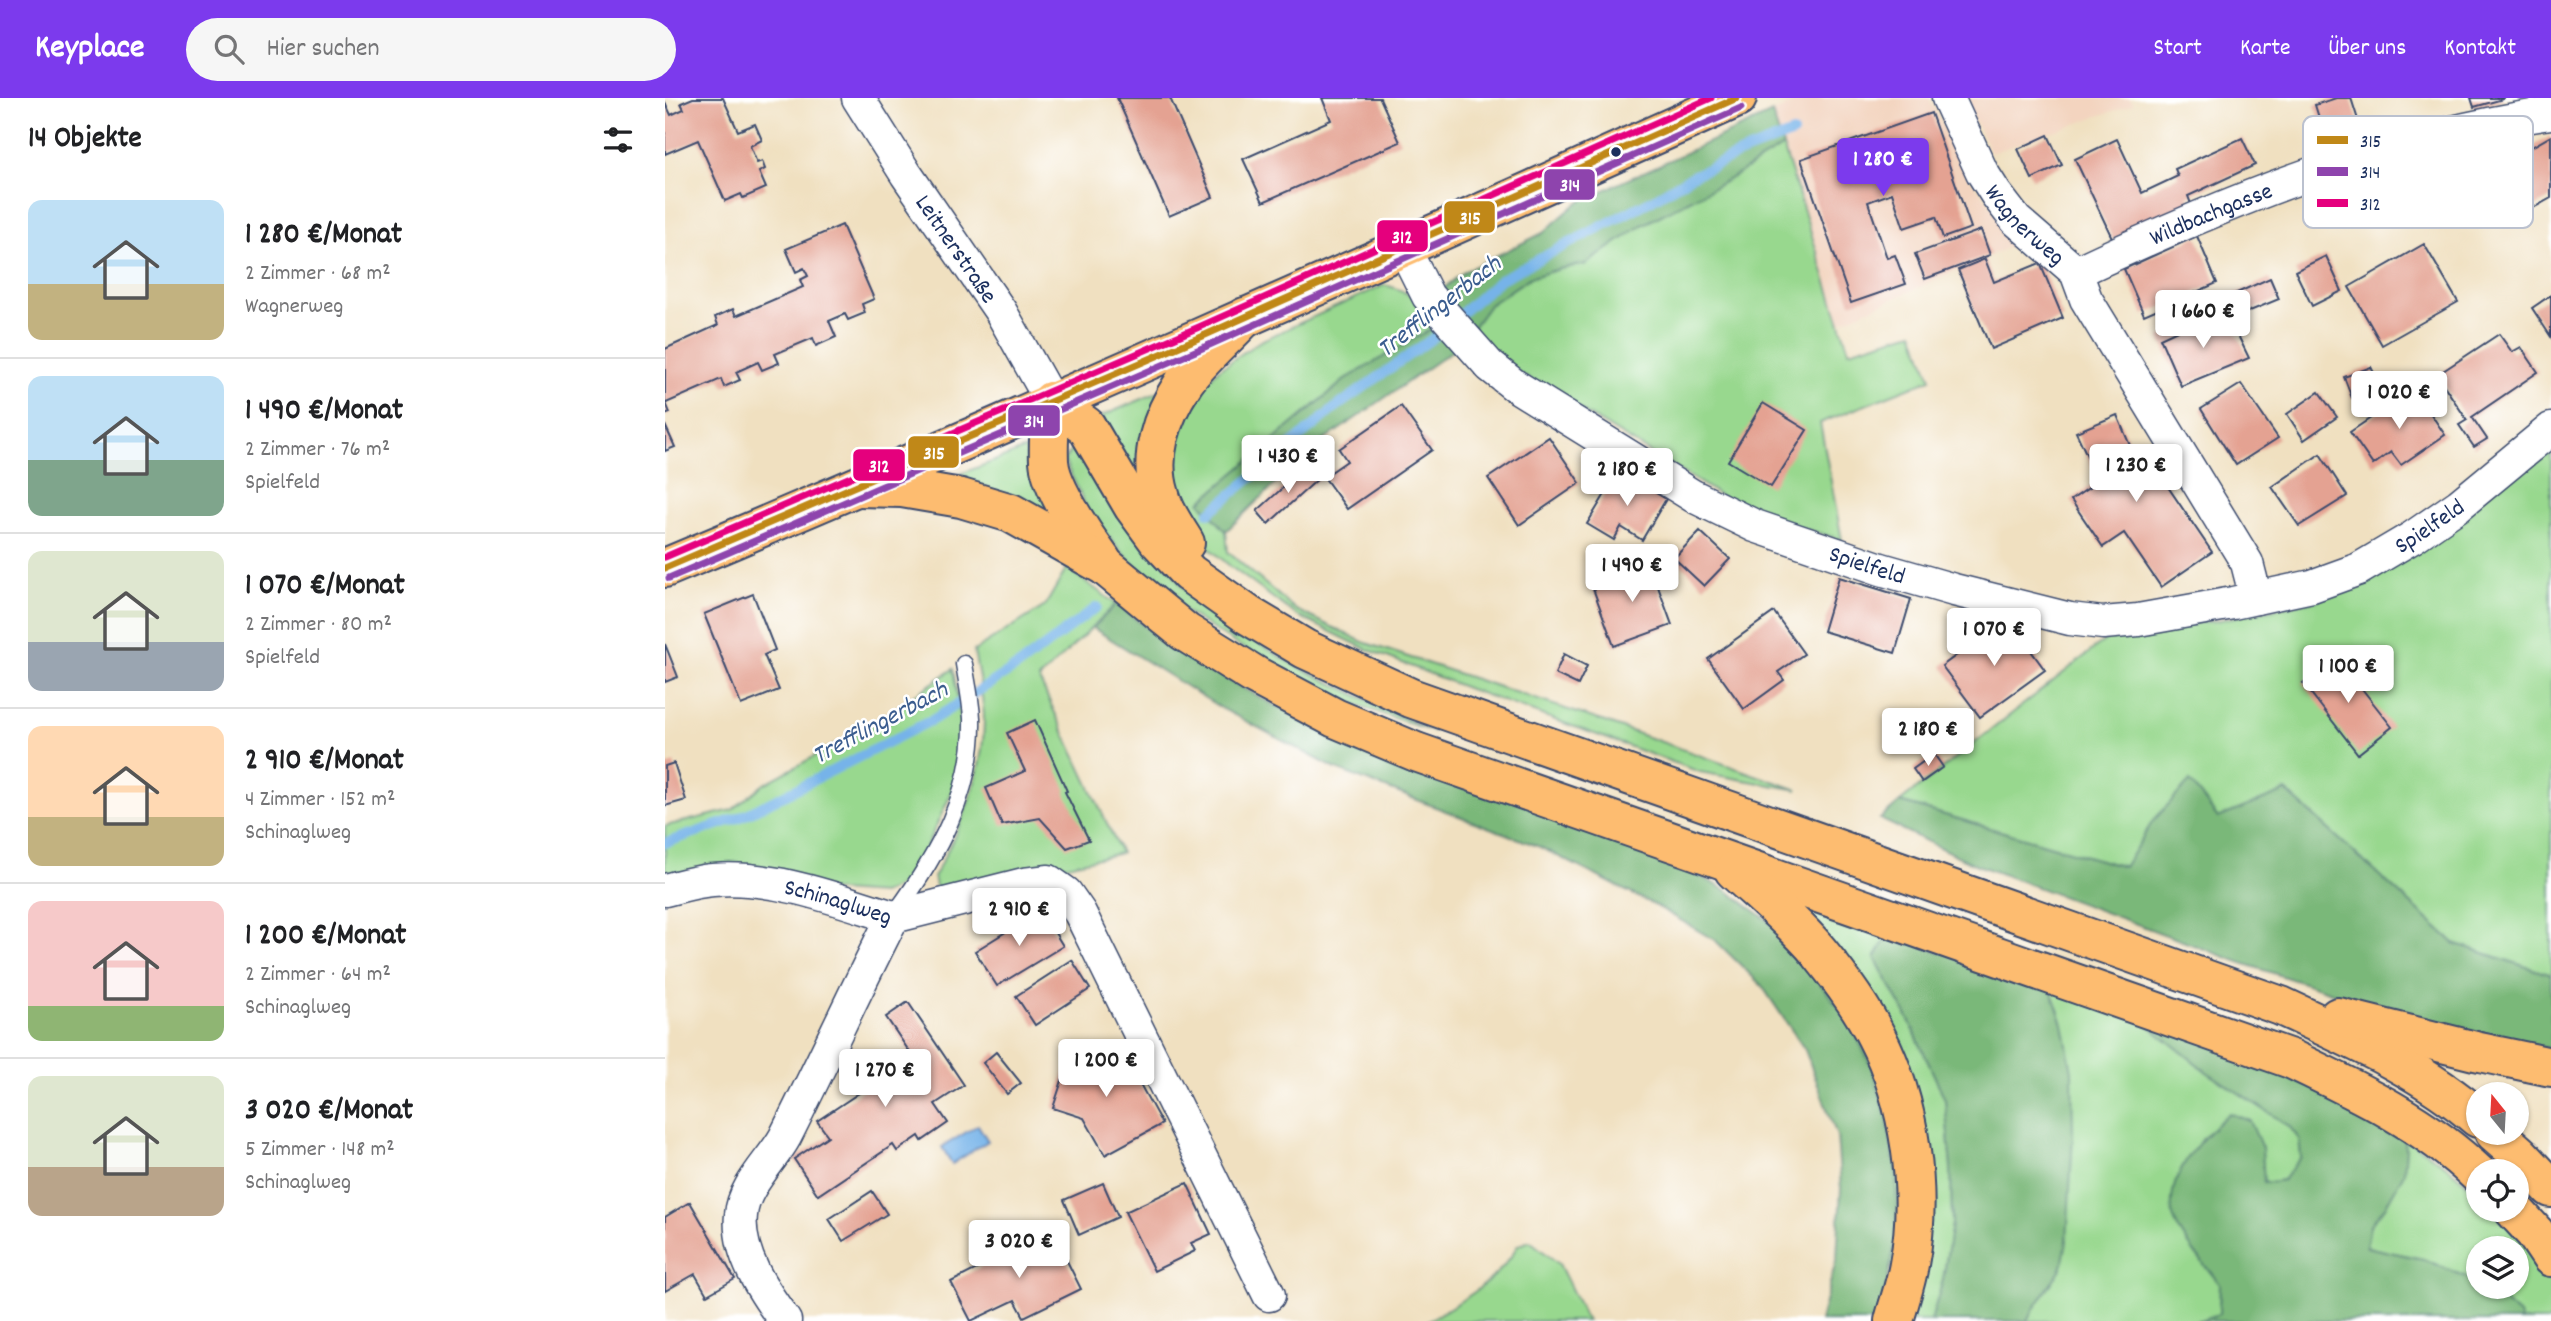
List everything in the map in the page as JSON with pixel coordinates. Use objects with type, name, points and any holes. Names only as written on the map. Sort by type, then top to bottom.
[{"type":"main road","points":[[665,568],[1404,248],[1737,98]]},
{"type":"main road","points":[[1231,602],[1191,554],[1160,496],[1155,470],[1156,445],[1166,416],[1184,382],[1245,317]]},
{"type":"main road","points":[[1051,401],[1049,463],[1060,492],[1077,524],[1105,566]]},
{"type":"main road","points":[[1051,401],[1086,426],[1133,506],[1158,540],[1189,573],[1248,615],[1305,649],[1411,698],[2281,1006],[2426,1079],[2466,1109]]},
{"type":"main road","points":[[857,487],[902,488],[961,498],[1011,513],[1105,566],[1185,632],[1256,676],[1335,719],[1416,752],[2291,1059],[2399,1114],[2466,1162]]},
{"type":"main road","points":[[1725,861],[1817,950],[1847,988],[1876,1036],[1896,1087],[1911,1146],[1915,1206],[1910,1263],[1894,1321]]},
{"type":"main road","points":[[2281,1006],[2358,1021],[2551,1067]]},
{"type":"main road","points":[[2509,1145],[2551,1188]]},
{"type":"main road","points":[[2525,1222],[2551,1257]]},
{"type":"street","name":"Leitnerstraße","points":[[858,98],[906,174],[1001,312],[1051,401]]},
{"type":"street","name":"Wagnerweg","points":[[1948,98],[1982,172],[1996,194],[2016,220],[2076,272],[2085,299],[2247,563],[2256,598]]},
{"type":"street","name":"Wildbachgasse","points":[[2530,116],[2551,113]]},
{"type":"street","name":"Wildbachgasse","points":[[2076,272],[2176,225],[2303,176]]},
{"type":"street","name":"Spielfeld","points":[[1404,248],[1428,296],[1490,366],[1514,386],[1693,496],[1755,526],[1881,569],[2070,619],[2103,623],[2189,612],[2312,586],[2359,569],[2413,537],[2459,505],[2551,429]]},
{"type":"street","name":"Schinaglweg","points":[[665,890],[713,880],[757,881],[809,891],[893,917],[783,1140],[756,1178],[740,1212],[740,1238],[752,1268],[785,1321]]},
{"type":"street","points":[[893,917],[1024,884],[1049,881],[1066,893],[1080,913],[1269,1295]]},
{"type":"lane","points":[[893,917],[925,872],[958,806],[969,757],[972,718],[964,664]]},
{"type":"shaded area","points":[[1806,98],[1929,98],[1968,177],[2021,242],[1840,322],[1772,113]]},
{"type":"shaded area","points":[[1964,98],[2130,98],[2133,104],[1991,153]]},
{"type":"green space","points":[[1772,113],[1783,146],[1728,180],[1642,225],[1586,264],[1529,278],[1489,305],[1471,330],[1439,292],[1465,271],[1543,233],[1578,202]]},
{"type":"green space","points":[[1783,146],[1849,351],[1913,332],[1931,379],[1820,423],[1842,540],[1788,524],[1725,498],[1505,364],[1471,330],[1489,305],[1529,278],[1586,264],[1642,225],[1728,180]]},
{"type":"green space","points":[[1384,285],[1409,295],[1436,326],[1346,379],[1200,502],[1226,531],[1228,552],[1296,610],[1363,642],[1602,721],[1798,790],[1700,772],[1469,689],[1364,648],[1296,615],[1208,547],[1187,518],[1172,470],[1174,443],[1205,384],[1218,370],[1260,341]]},
{"type":"green space","points":[[1436,326],[1456,348],[1313,448],[1226,531],[1200,502],[1346,379]]},
{"type":"green space","points":[[1168,388],[1149,506],[1100,417]]},
{"type":"green space","points":[[1078,443],[1183,587],[1233,628],[1294,665],[1434,732],[1324,693],[1236,644],[1179,607],[1129,560],[1091,517],[1064,460]]},
{"type":"green space","points":[[1031,447],[1065,529],[939,482]]},
{"type":"green space","points":[[2551,448],[2551,975],[2454,943],[2286,791],[2218,818],[2190,782],[2153,821],[2125,867],[1900,802],[2115,632],[2215,621],[2318,600]]},
{"type":"green space","points":[[1067,568],[1116,604],[1039,679],[1121,853],[947,892],[936,887],[934,876],[969,802],[983,742],[983,704],[974,651],[1045,606]]},
{"type":"green space","points":[[1116,604],[1181,654],[1274,705],[1664,857],[1728,891],[1770,922],[1847,1017],[1872,1068],[1887,1118],[1896,1172],[1897,1234],[1885,1293],[1875,1321],[1820,1321],[1837,1257],[1841,1189],[1837,1136],[1805,1050],[1762,986],[1716,941],[1658,907],[1540,847],[1336,769],[1221,708],[1093,628]]},
{"type":"green space","points":[[953,669],[963,733],[962,751],[952,792],[914,873],[902,885],[882,894],[665,879],[665,826],[732,810],[764,784],[870,726]]},
{"type":"green space","points":[[2190,781],[2218,818],[2286,791],[2454,943],[2551,975],[2551,1049],[2488,1037],[2368,1004],[2239,962],[1972,863],[1880,819],[1900,802],[2124,867],[2153,821]]},
{"type":"green space","points":[[1773,890],[1888,935],[1875,958],[1909,1020],[1945,1099],[1951,1168],[1952,1224],[1943,1280],[1931,1321],[1910,1321]]},
{"type":"green space","points":[[1888,935],[2050,987],[2063,1024],[2072,1071],[2073,1135],[2067,1241],[2062,1267],[2026,1321],[1931,1321],[1943,1280],[1952,1224],[1951,1168],[1945,1099],[1909,1020],[1875,958]]},
{"type":"green space","points":[[2050,987],[2139,1018],[2207,1072],[2289,1126],[2299,1139],[2301,1157],[2283,1180],[2263,1183],[2262,1148],[2194,1252],[2220,1284],[2219,1314],[2198,1321],[2026,1321],[2062,1267],[2063,1024]]},
{"type":"green space","points":[[2139,1018],[2280,1071],[2404,1137],[2404,1173],[2385,1207],[2370,1225],[2366,1247],[2423,1259],[2466,1277],[2466,1299],[2501,1299],[2519,1315],[2521,1321],[2198,1321],[2219,1314],[2220,1284],[2174,1220],[2172,1197],[2175,1183],[2188,1157],[2229,1113],[2250,1121],[2262,1148],[2264,1183],[2283,1180],[2301,1157],[2299,1139],[2289,1126],[2207,1072]]},
{"type":"green space","points":[[2404,1137],[2466,1183],[2466,1222],[2506,1222],[2518,1236],[2466,1236],[2466,1277],[2423,1259],[2366,1247],[2370,1225],[2385,1207]]},
{"type":"green space","points":[[1530,1241],[1559,1264],[1587,1321],[1427,1321],[1479,1289],[1501,1269],[1518,1245]]},
{"type":"green space","points":[[2529,1250],[2551,1283],[2551,1321],[2521,1321],[2519,1315],[2501,1299],[2529,1299]]},
{"type":"water","points":[[978,1125],[988,1141],[952,1164],[942,1147]]},
{"type":"building","points":[[693,98],[723,98],[738,131],[755,124],[762,140],[750,146],[757,163],[762,161],[765,169],[759,172],[766,188],[743,198],[741,194],[725,201],[698,140],[665,154],[665,102],[671,115],[684,109],[681,103]]},
{"type":"building","points":[[1117,98],[1170,98],[1213,197],[1169,216]]},
{"type":"building","points":[[1322,98],[1380,98],[1400,142],[1263,202],[1243,159],[1331,120]]},
{"type":"building","points":[[2336,98],[2351,98],[2357,116],[2318,116],[2315,105]]},
{"type":"building","points":[[2471,98],[2503,98],[2503,99],[2474,107]]},
{"type":"building","points":[[1931,113],[1971,228],[1943,238],[1936,217],[1904,228],[1892,193],[1868,202],[1887,258],[1895,255],[1906,284],[1851,303],[1801,159]]},
{"type":"building","points":[[2048,135],[2062,165],[2032,179],[2018,149]]},
{"type":"building","points":[[2551,136],[2551,198],[2533,208],[2533,146]]},
{"type":"building","points":[[2242,138],[2255,165],[2188,196],[2191,204],[2113,240],[2075,159],[2117,139],[2142,193],[2178,176],[2175,169]]},
{"type":"building","points":[[842,225],[874,299],[862,304],[865,313],[848,320],[845,314],[829,321],[836,337],[816,346],[813,338],[775,354],[779,363],[762,370],[758,362],[736,372],[740,380],[724,387],[721,379],[666,403],[670,413],[665,415],[665,349],[718,325],[715,317],[733,309],[736,316],[803,287],[800,280],[808,276],[804,268],[796,272],[786,249]]},
{"type":"building","points":[[1981,230],[1990,255],[1925,279],[1915,254]]},
{"type":"building","points":[[2197,236],[2217,283],[2144,315],[2124,269]]},
{"type":"building","points":[[2424,244],[2458,302],[2382,345],[2349,287]]},
{"type":"building","points":[[2326,256],[2342,291],[2312,306],[2295,271]]},
{"type":"building","points":[[1985,259],[1994,282],[2040,263],[2063,318],[1991,349],[1958,270]]},
{"type":"building","points":[[2270,278],[2279,299],[2238,316],[2230,296]]},
{"type":"building","points":[[2551,295],[2551,337],[2532,308]]},
{"type":"building","points":[[2203,318],[2207,328],[2230,319],[2249,358],[2181,386],[2160,338]]},
{"type":"building","points":[[2499,334],[2512,352],[2521,347],[2538,372],[2472,417],[2487,439],[2474,447],[2459,425],[2467,420],[2437,375]]},
{"type":"building","points":[[2371,367],[2380,385],[2352,398],[2344,377]]},
{"type":"building","points":[[2241,384],[2278,438],[2236,465],[2201,409]]},
{"type":"building","points":[[2414,389],[2445,435],[2401,465],[2391,452],[2373,465],[2350,432]]},
{"type":"building","points":[[2319,392],[2337,417],[2304,440],[2287,414]]},
{"type":"building","points":[[1763,403],[1807,430],[1771,487],[1728,461]]},
{"type":"building","points":[[1401,406],[1432,450],[1347,509],[1324,477],[1347,461],[1339,449]]},
{"type":"building","points":[[2117,415],[2131,448],[2137,454],[2143,450],[2212,552],[2161,587],[2124,533],[2103,547],[2071,500],[2099,481],[2076,432]]},
{"type":"building","points":[[665,425],[675,447],[665,451]]},
{"type":"building","points":[[1549,437],[1580,483],[1519,525],[1488,478]]},
{"type":"building","points":[[2320,454],[2347,496],[2299,526],[2272,487]]},
{"type":"building","points":[[1308,465],[1319,478],[1268,524],[1257,511]]},
{"type":"building","points":[[1619,471],[1666,499],[1642,540],[1621,527],[1614,540],[1587,524]]},
{"type":"building","points":[[1700,531],[1730,559],[1704,586],[1674,558]]},
{"type":"building","points":[[1649,562],[1672,625],[1614,646],[1591,583]]},
{"type":"building","points":[[1839,577],[1911,599],[1895,653],[1823,631]]},
{"type":"building","points":[[753,594],[775,650],[764,655],[779,690],[741,705],[704,614]]},
{"type":"building","points":[[1774,612],[1804,654],[1778,672],[1784,680],[1744,709],[1708,659]]},
{"type":"building","points":[[2007,618],[2045,670],[1980,717],[1942,666]]},
{"type":"building","points":[[665,644],[678,677],[665,682]]},
{"type":"building","points":[[1564,654],[1587,666],[1578,685],[1555,674]]},
{"type":"building","points":[[2337,657],[2392,727],[2358,754],[2303,683]]},
{"type":"building","points":[[1035,720],[1067,791],[1065,792],[1089,840],[1067,848],[1040,818],[1002,825],[986,788],[1025,771],[1007,733]]},
{"type":"building","points":[[1934,754],[1943,767],[1922,782],[1913,769]]},
{"type":"building","points":[[674,763],[686,800],[665,806],[665,766]]},
{"type":"building","points":[[1041,910],[1063,946],[997,986],[975,951]]},
{"type":"building","points":[[1072,960],[1090,989],[1035,1025],[1016,996]]},
{"type":"building","points":[[908,1002],[964,1085],[935,1104],[948,1123],[922,1141],[919,1136],[897,1151],[893,1145],[818,1195],[794,1159],[828,1136],[817,1121],[913,1057],[886,1017]]},
{"type":"building","points":[[1073,1047],[1129,1064],[1162,1124],[1105,1155],[1084,1118],[1053,1108]]},
{"type":"building","points":[[996,1052],[1021,1083],[1007,1094],[983,1063]]},
{"type":"building","points":[[1103,1183],[1118,1217],[1079,1235],[1064,1200]]},
{"type":"building","points":[[1187,1183],[1211,1234],[1191,1243],[1195,1251],[1154,1271],[1125,1212]]},
{"type":"building","points":[[872,1191],[887,1214],[843,1241],[829,1219]]},
{"type":"building","points":[[690,1202],[735,1279],[707,1295],[695,1274],[665,1291],[665,1217]]},
{"type":"building","points":[[1052,1231],[1081,1289],[1024,1317],[1015,1300],[971,1321],[951,1282]]},
{"type":"waterway","name":"Trefflingerbach","points":[[1209,513],[1335,408],[1433,338],[1501,279],[1652,200],[1690,177],[1793,133]]},
{"type":"waterway","name":"Trefflingerbach","points":[[665,843],[741,817],[934,719],[1021,664],[1097,607]]},
{"type":"transit line","name":"312","points":[[665,557],[1199,327],[1711,98]]},
{"type":"transit line","name":"315","points":[[665,568],[1203,336],[1737,98]]},
{"type":"transit line","name":"314","points":[[669,578],[1207,346],[1741,108]]}]
